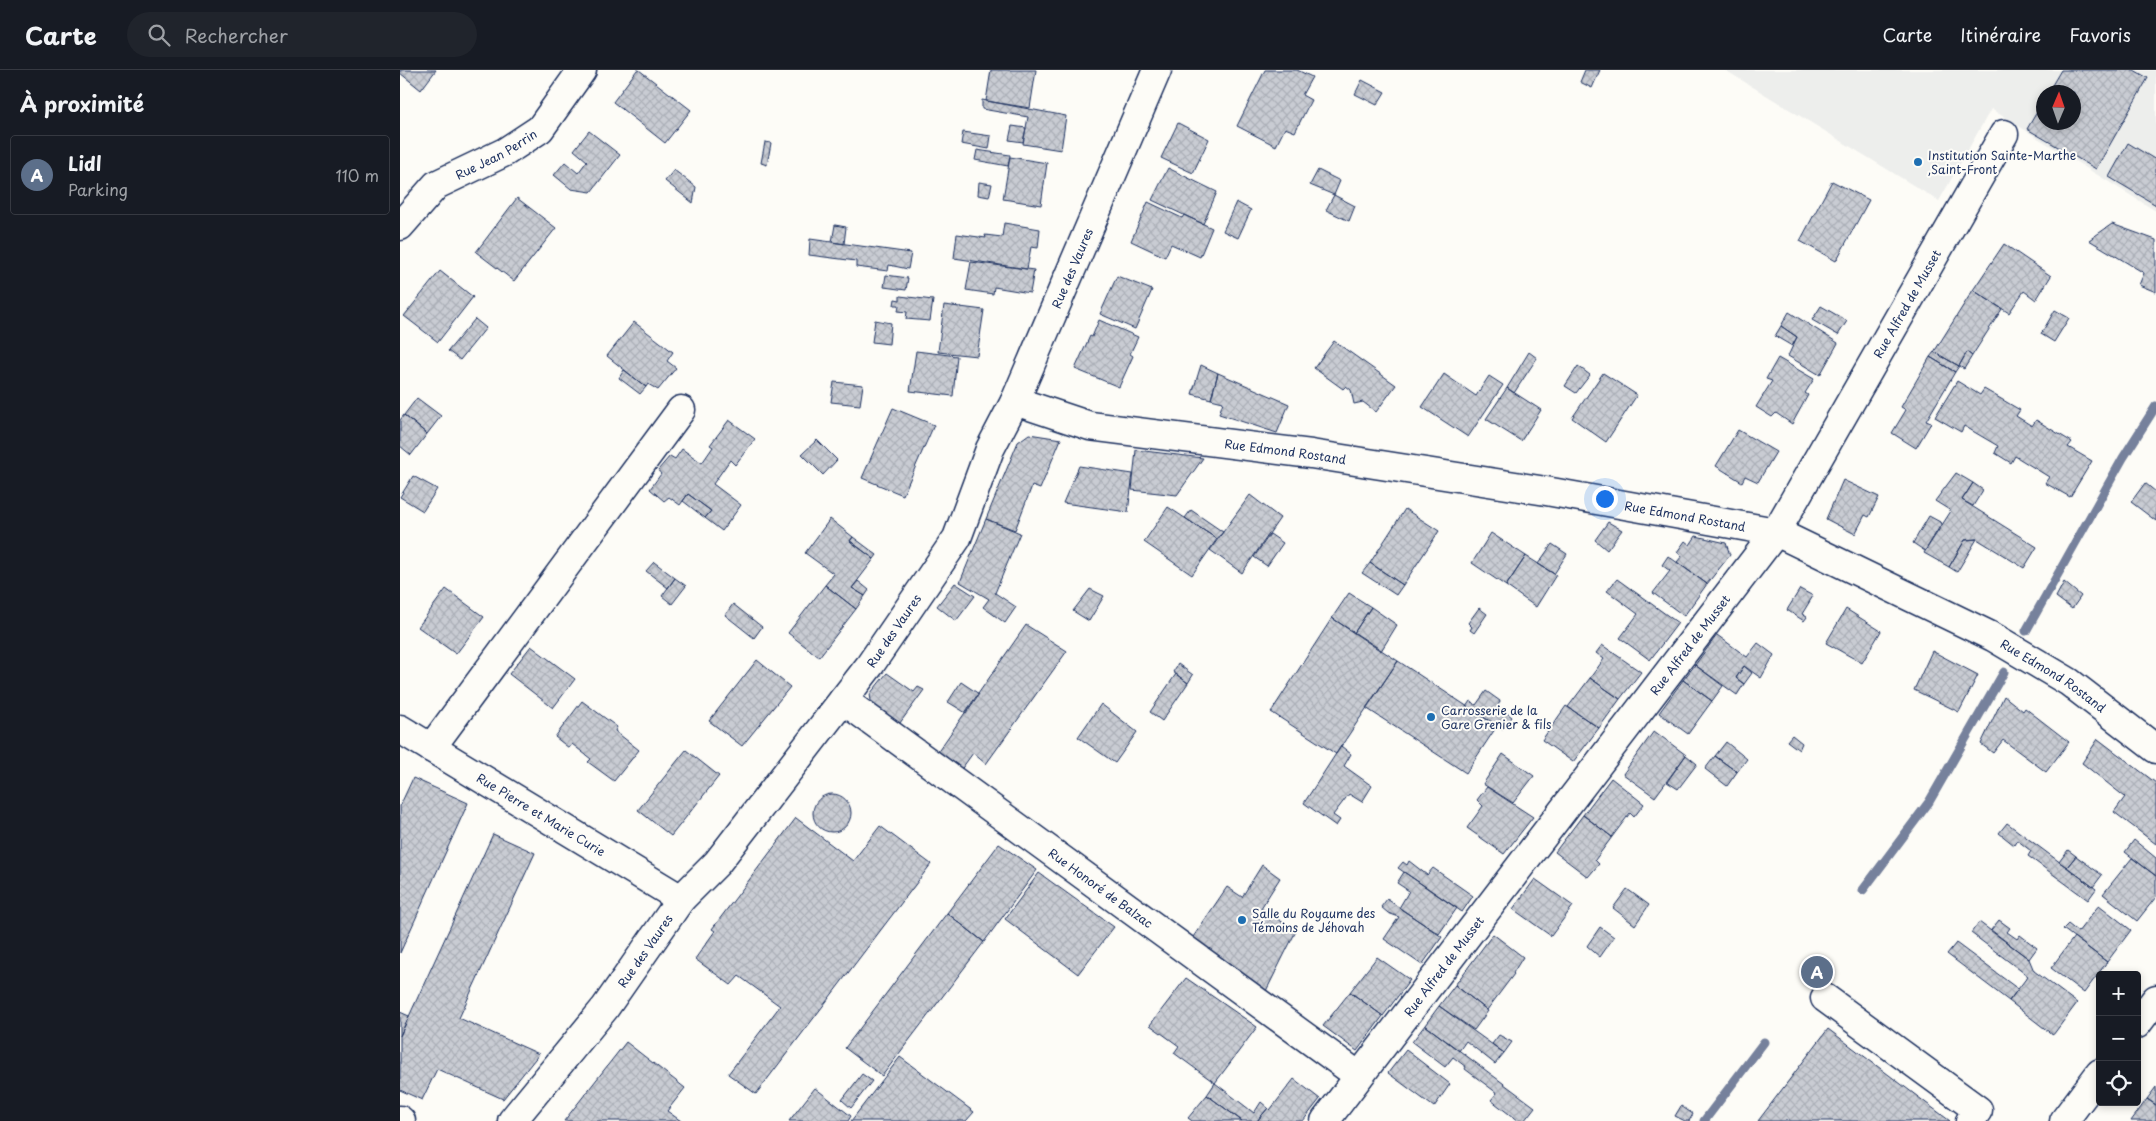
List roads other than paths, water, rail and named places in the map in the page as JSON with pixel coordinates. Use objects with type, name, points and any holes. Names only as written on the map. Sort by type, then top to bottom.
[{"type":"street","name":"Rue Jean Perrin","points":[[400,226],[436,185],[505,152],[540,129],[582,70]]},
{"type":"street","name":"Rue des Vaures","points":[[512,1121],[604,1008],[682,899],[717,864],[870,665],[957,538],[990,449],[1015,401],[1158,70]]},
{"type":"street","name":"Rue Alfred de Musset","points":[[1325,1121],[1776,532],[2004,134]]},
{"type":"street","name":"Rue Edmond Rostand","points":[[1015,401],[1090,426],[1311,454],[1546,491],[1776,532],[1994,638],[2070,682],[2156,749]]},
{"type":"street","points":[[431,748],[681,410]]},
{"type":"street","name":"Rue Honoré de Balzac","points":[[843,700],[1359,1076]]},
{"type":"street","name":"Rue Pierre et Marie Curie","points":[[400,729],[682,899]]},
{"type":"street","points":[[1825,998],[1978,1110],[1970,1121]]},
{"type":"street","points":[[2064,1121],[2096,1078]]},
{"type":"waterway","points":[[2026,631],[2123,458],[2156,406]]},
{"type":"waterway","points":[[1863,890],[1929,802],[2004,672]]},
{"type":"waterway","points":[[1704,1121],[1764,1042]]},
{"type":"place","name":"Institution Sainte-Marthe ,Saint-Front","points":[[1918,162]]},
{"type":"place","name":"Carrosserie de la Gare Grenier & fils","points":[[1431,717]]},
{"type":"place","name":"Salle du Royaume des Témoins de Jéhovah","points":[[1242,920]]},
{"type":"place","name":"Lidl","points":[[1817,972]]}]
